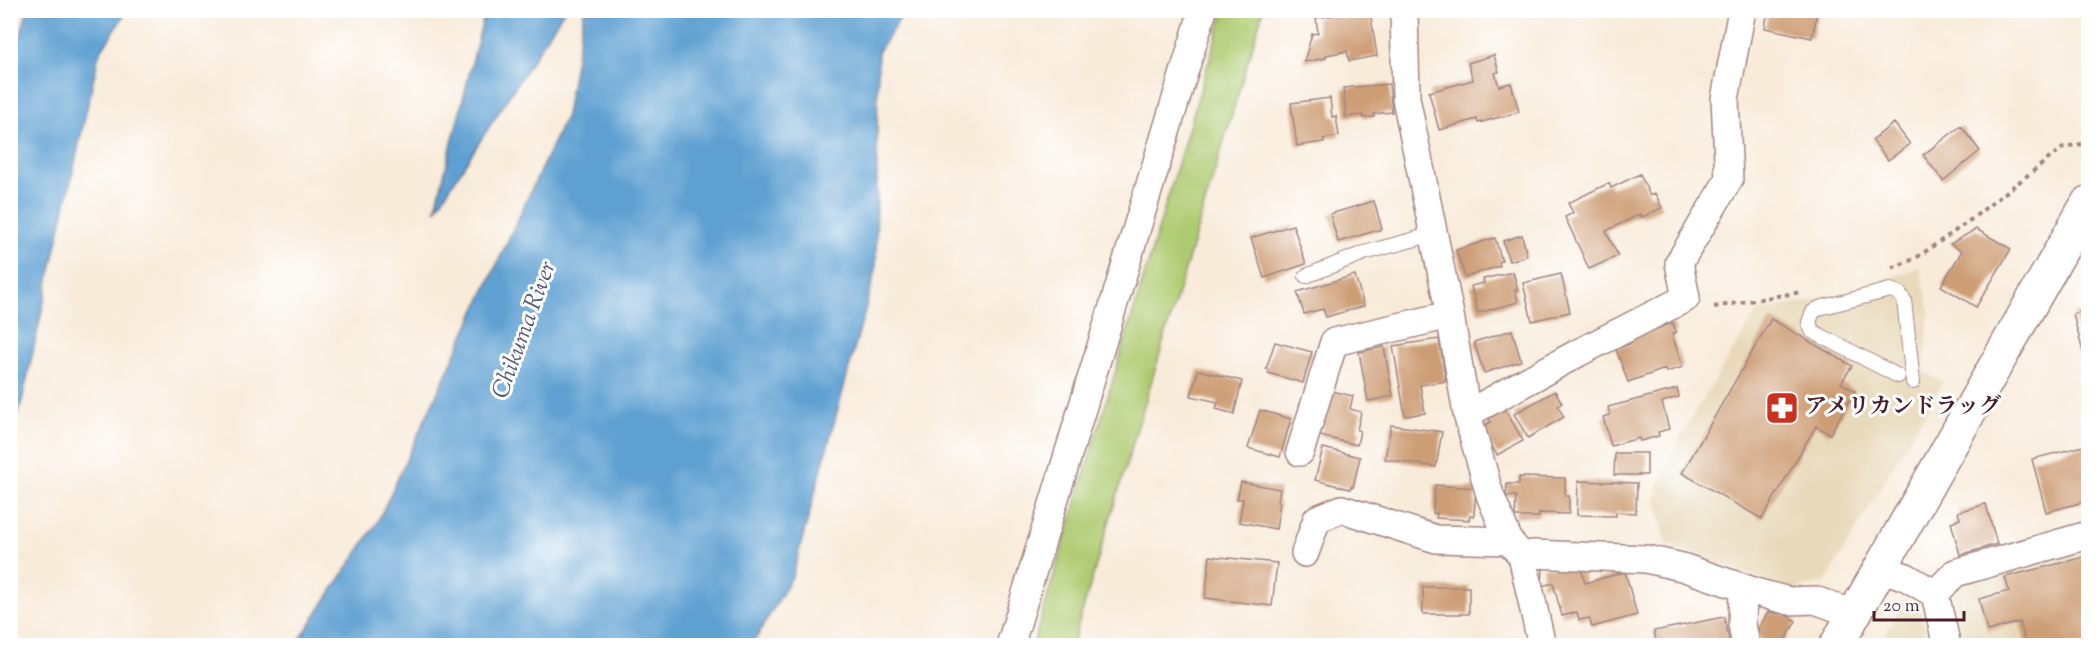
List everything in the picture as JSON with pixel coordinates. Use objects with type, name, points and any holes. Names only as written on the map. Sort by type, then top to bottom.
[{"type":"street","points":[[1010,645],[1203,10]]},
{"type":"street","points":[[1404,10],[1406,98],[1450,315],[1467,414],[1490,495],[1516,548],[1542,645]]},
{"type":"street","points":[[1467,414],[1578,353],[1686,298],[1679,263],[1729,179],[1725,99],[1742,10]]},
{"type":"street","points":[[1836,645],[2088,203]]},
{"type":"street","points":[[1300,452],[1334,342],[1450,315]]},
{"type":"street","points":[[1305,553],[1317,519],[1342,509],[1436,539],[1516,548],[1533,554],[1646,559],[1682,567],[1743,589],[1790,601],[1815,600],[1854,614]]},
{"type":"street","points":[[1935,594],[1955,573],[2088,535]]},
{"type":"street","points":[[1880,568],[1906,577],[1935,594],[1947,645]]},
{"type":"street","points":[[1743,589],[1742,624],[1746,645]]},
{"type":"lane","points":[[1306,276],[1364,253],[1434,234]]},
{"type":"lane","points":[[1898,376],[1812,331],[1809,322],[1813,312],[1819,308],[1890,290],[1899,293],[1904,300],[1913,382]]},
{"type":"path","points":[[1886,271],[1916,258],[1965,224],[2064,147],[2088,142]]},
{"type":"path","points":[[1711,307],[1811,290]]},
{"type":"shaded area","points":[[1919,267],[1927,295],[1929,313],[1923,372],[1943,382],[1826,581],[1790,590],[1667,545],[1656,503],[1659,482],[1687,425],[1757,312],[1857,291]]},
{"type":"shaded area","points":[[2088,545],[2088,645],[1964,645],[1953,594],[1959,580]]},
{"type":"shaded area","points":[[1906,599],[1921,611],[1929,645],[1879,645]]},
{"type":"green space","points":[[1224,11],[1263,11],[1072,645],[1033,645]]},
{"type":"water","points":[[27,11],[127,11],[99,54],[22,401],[11,430],[10,74]]},
{"type":"water","points":[[485,11],[564,11],[435,211]]},
{"type":"water","name":"Chikuma River","points":[[584,11],[905,11],[878,52],[876,270],[792,577],[752,645],[296,645],[377,523],[566,115]]},
{"type":"building","points":[[1370,10],[1377,56],[1349,61],[1347,51],[1304,62],[1312,34],[1318,33],[1316,18]]},
{"type":"building","points":[[1768,10],[1818,10],[1812,38],[1765,28]]},
{"type":"building","points":[[1494,55],[1499,72],[1495,73],[1499,86],[1511,83],[1519,112],[1478,123],[1477,119],[1439,130],[1429,92],[1473,80],[1468,63]]},
{"type":"building","points":[[1389,84],[1392,112],[1374,114],[1374,117],[1363,118],[1363,115],[1346,117],[1343,88]]},
{"type":"building","points":[[1330,98],[1332,117],[1336,116],[1339,136],[1323,139],[1324,142],[1297,146],[1291,103]]},
{"type":"building","points":[[1894,123],[1910,144],[1888,160],[1872,140]]},
{"type":"building","points":[[1961,126],[1980,151],[1943,181],[1923,155]]},
{"type":"building","points":[[1640,174],[1650,196],[1655,193],[1662,208],[1642,217],[1640,214],[1606,231],[1618,256],[1589,269],[1565,217],[1573,213],[1568,203],[1609,183],[1611,188]]},
{"type":"building","points":[[1374,201],[1382,229],[1338,242],[1330,214]]},
{"type":"building","points":[[1293,225],[1306,264],[1264,278],[1251,238]]},
{"type":"building","points":[[1976,229],[2011,249],[1976,307],[1941,286],[1962,251],[1950,244]]},
{"type":"building","points":[[1522,235],[1527,256],[1509,261],[1503,241]]},
{"type":"building","points":[[1495,238],[1502,261],[1499,262],[1500,266],[1465,277],[1456,250]]},
{"type":"building","points":[[1513,272],[1518,290],[1515,290],[1518,302],[1478,313],[1471,286],[1484,283],[1483,279]]},
{"type":"building","points":[[1561,274],[1570,312],[1532,321],[1523,283]]},
{"type":"building","points":[[1355,275],[1364,306],[1326,317],[1323,309],[1304,314],[1297,292]]},
{"type":"building","points":[[2088,310],[2088,371],[2073,314]]},
{"type":"building","name":"アメリカンドラッグ","points":[[1771,319],[1852,366],[1841,383],[1855,391],[1830,434],[1816,426],[1762,519],[1682,473]]},
{"type":"building","points":[[1673,323],[1676,332],[1672,334],[1683,367],[1666,372],[1665,369],[1628,382],[1616,349],[1632,343],[1630,338]]},
{"type":"building","points":[[1512,330],[1521,361],[1484,373],[1474,342]]},
{"type":"building","points":[[1439,339],[1446,381],[1420,385],[1425,413],[1405,416],[1393,346]]},
{"type":"building","points":[[1275,342],[1312,352],[1303,383],[1268,373],[1269,370],[1266,369]]},
{"type":"building","points":[[1384,347],[1393,396],[1368,401],[1359,352]]},
{"type":"building","points":[[1198,370],[1242,381],[1234,414],[1216,409],[1218,402],[1191,396]]},
{"type":"building","points":[[1677,389],[1679,397],[1662,402],[1669,429],[1658,432],[1659,436],[1640,441],[1639,438],[1611,446],[1603,417],[1610,415],[1608,407]]},
{"type":"building","points":[[1332,391],[1353,396],[1350,409],[1361,412],[1357,430],[1360,431],[1357,445],[1320,436]]},
{"type":"building","points":[[1555,391],[1562,403],[1558,406],[1564,417],[1528,438],[1514,414]]},
{"type":"building","points":[[1505,409],[1523,441],[1497,455],[1481,428],[1491,422],[1489,418]]},
{"type":"building","points":[[1260,410],[1291,419],[1280,457],[1248,448]]},
{"type":"building","points":[[1391,425],[1442,432],[1436,467],[1385,459]]},
{"type":"building","points":[[2088,445],[2088,501],[2046,512],[2032,459]]},
{"type":"building","points":[[1323,448],[1360,457],[1353,487],[1351,486],[1350,489],[1315,480]]},
{"type":"building","points":[[1615,453],[1647,453],[1647,475],[1614,475]]},
{"type":"building","points":[[1519,477],[1565,478],[1565,496],[1569,496],[1569,514],[1539,513],[1539,517],[1515,517],[1516,496],[1506,496],[1507,484],[1519,484]]},
{"type":"building","points":[[1578,481],[1637,483],[1636,513],[1616,512],[1616,516],[1577,515]]},
{"type":"building","points":[[1241,482],[1280,489],[1276,529],[1239,522],[1243,499],[1237,499]]},
{"type":"building","points":[[1435,485],[1476,488],[1474,516],[1470,516],[1469,520],[1436,518],[1437,513],[1433,513]]},
{"type":"building","points":[[1986,504],[1997,544],[1960,555],[1951,522],[1960,519],[1958,512]]},
{"type":"building","points":[[1210,556],[1277,563],[1272,606],[1205,598]]},
{"type":"building","points":[[2088,556],[2088,646],[2026,646],[2020,622],[1987,631],[1979,599],[2009,591],[2005,577]]},
{"type":"building","points":[[1543,567],[1581,568],[1585,583],[1625,572],[1637,615],[1592,627],[1589,618],[1579,620],[1577,612],[1562,616],[1553,583],[1542,586]]},
{"type":"building","points":[[1423,587],[1469,587],[1469,614],[1423,614]]},
{"type":"building","points":[[1768,612],[1784,614],[1796,621],[1782,646],[1761,646],[1757,631]]},
{"type":"building","points":[[1724,617],[1730,646],[1657,646],[1654,631]]},
{"type":"place","name":"アメリカンドラッグ","points":[[1782,408]]}]
